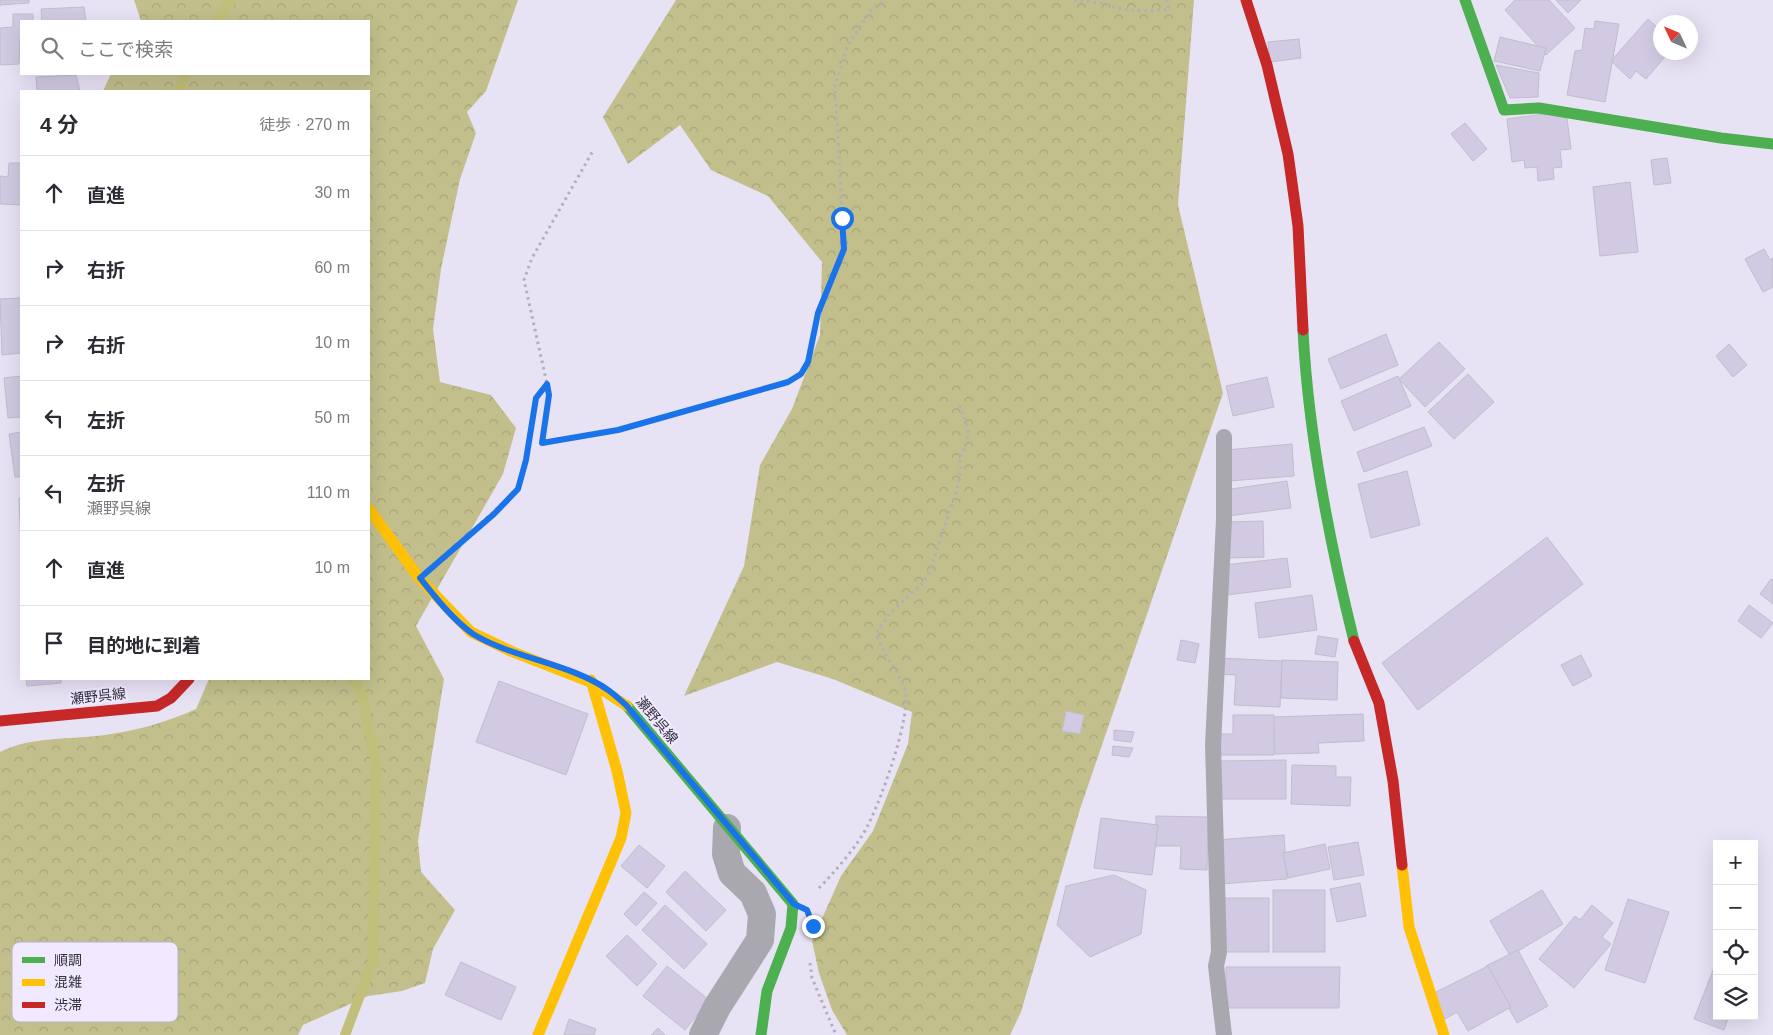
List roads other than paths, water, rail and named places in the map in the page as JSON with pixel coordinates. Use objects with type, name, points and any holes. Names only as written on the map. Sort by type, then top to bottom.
[{"type":"street","points":[[1246,0],[1267,65],[1288,154],[1298,226],[1305,379],[1334,562],[1355,645],[1379,703],[1393,781],[1409,927],[1444,1035]]},
{"type":"street","points":[[1465,0],[1504,110],[1539,108],[1721,138],[1773,144]]},
{"type":"street","name":"瀬野呉線","points":[[370,510],[437,600],[472,633],[493,643],[590,680],[608,690],[626,705],[727,828],[794,904],[795,914],[775,966],[766,996],[761,1035]]},
{"type":"street","name":"瀬野呉線","points":[[0,721],[157,706],[171,698],[188,680]]},
{"type":"street","points":[[538,1035],[621,838],[626,813],[617,771],[590,680]]},
{"type":"street","points":[[703,1035],[717,1007],[760,940],[762,914],[753,893],[732,872],[726,854],[727,828]]},
{"type":"lane","points":[[1224,437],[1224,520],[1214,745],[1219,952],[1216,966],[1224,1035]]},
{"type":"waterway","points":[[217,20],[231,0]]},
{"type":"waterway","points":[[178,90],[186,75]]},
{"type":"waterway","points":[[345,1035],[373,961],[376,763],[362,695],[354,680]]}]
